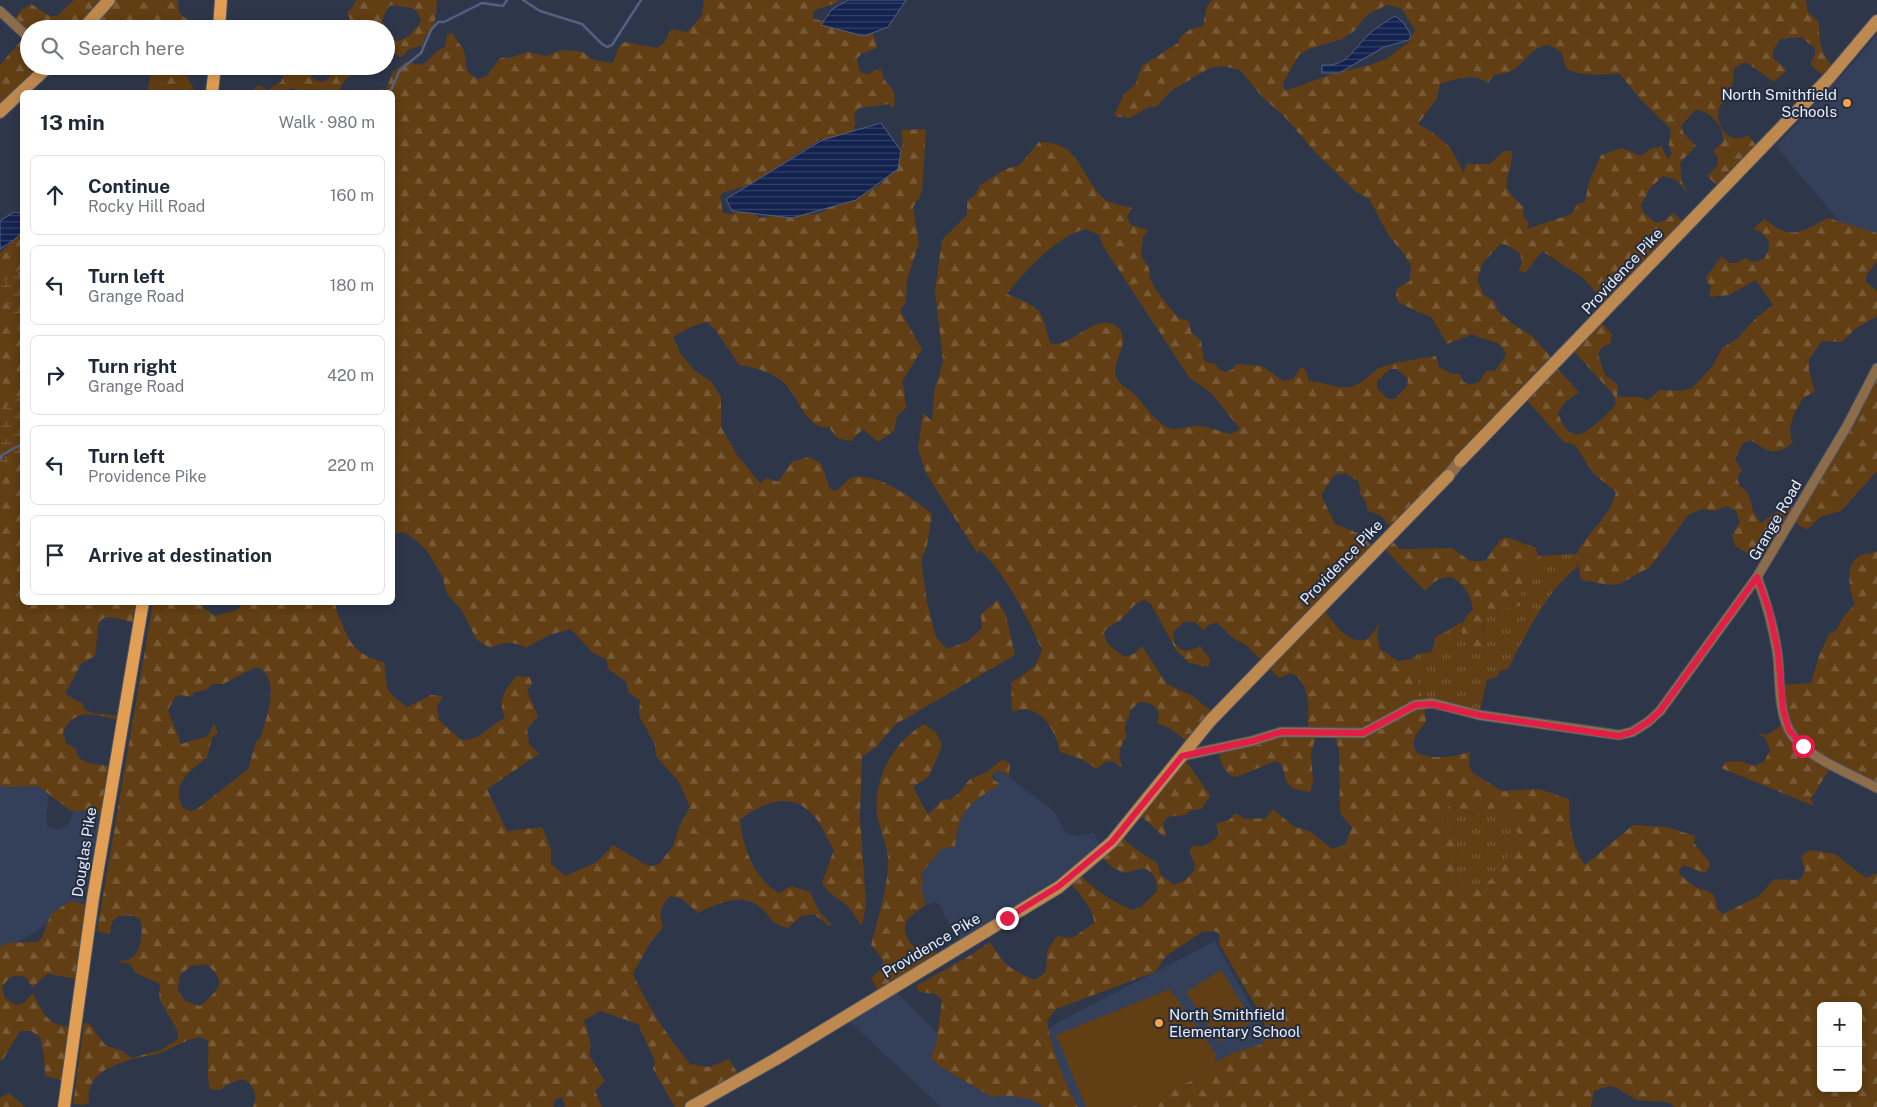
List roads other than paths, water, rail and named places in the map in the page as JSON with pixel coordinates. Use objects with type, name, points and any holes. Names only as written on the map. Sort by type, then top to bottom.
[{"type":"main road","points":[[91,20],[109,0]]},
{"type":"main road","points":[[220,20],[221,0]]},
{"type":"main road","name":"Providence Pike","points":[[1460,461],[1828,78],[1877,20]]},
{"type":"main road","points":[[23,90],[39,75]]},
{"type":"main road","points":[[212,90],[214,75]]},
{"type":"main road","points":[[0,112],[20,93]]},
{"type":"main road","name":"Providence Pike","points":[[691,1107],[776,1059],[1059,886],[1112,842],[1210,721],[1448,476]]},
{"type":"main road","name":"Douglas Pike","points":[[64,1107],[93,898],[142,605]]},
{"type":"street","points":[[0,11],[20,30]]},
{"type":"street","name":"Grange Road","points":[[1182,756],[1252,741],[1281,732],[1363,733],[1415,705],[1432,704],[1479,715],[1619,736],[1632,732],[1648,722],[1660,711],[1757,577],[1847,426],[1877,368]]},
{"type":"street","name":"Providence Pike","points":[[1448,476],[1460,461]]},
{"type":"street","points":[[1757,577],[1769,610],[1778,652],[1783,709],[1789,730],[1803,746],[1825,761],[1849,776],[1877,788]]},
{"type":"water","points":[[848,0],[906,0],[888,27],[864,36],[821,25],[832,9]]},
{"type":"water","points":[[1395,16],[1403,22],[1411,35],[1409,40],[1384,47],[1339,73],[1322,73],[1322,65],[1337,64],[1342,61],[1373,31]]},
{"type":"water","points":[[881,123],[901,151],[898,169],[856,200],[792,218],[732,211],[726,199],[822,140]]},
{"type":"water","points":[[14,212],[20,214],[20,234],[0,249],[0,221]]},
{"type":"waterway","points":[[391,90],[400,70],[421,53],[431,30],[438,22],[444,22],[482,3],[503,6],[507,0]]},
{"type":"waterway","points":[[523,0],[540,11],[582,24],[607,47],[612,45],[641,0]]},
{"type":"waterway","points":[[0,460],[2,455],[20,445]]},
{"type":"place","name":"North Smithfield Schools","points":[[1847,103]]},
{"type":"place","name":"North Smithfield Elementary School","points":[[1159,1023]]}]
